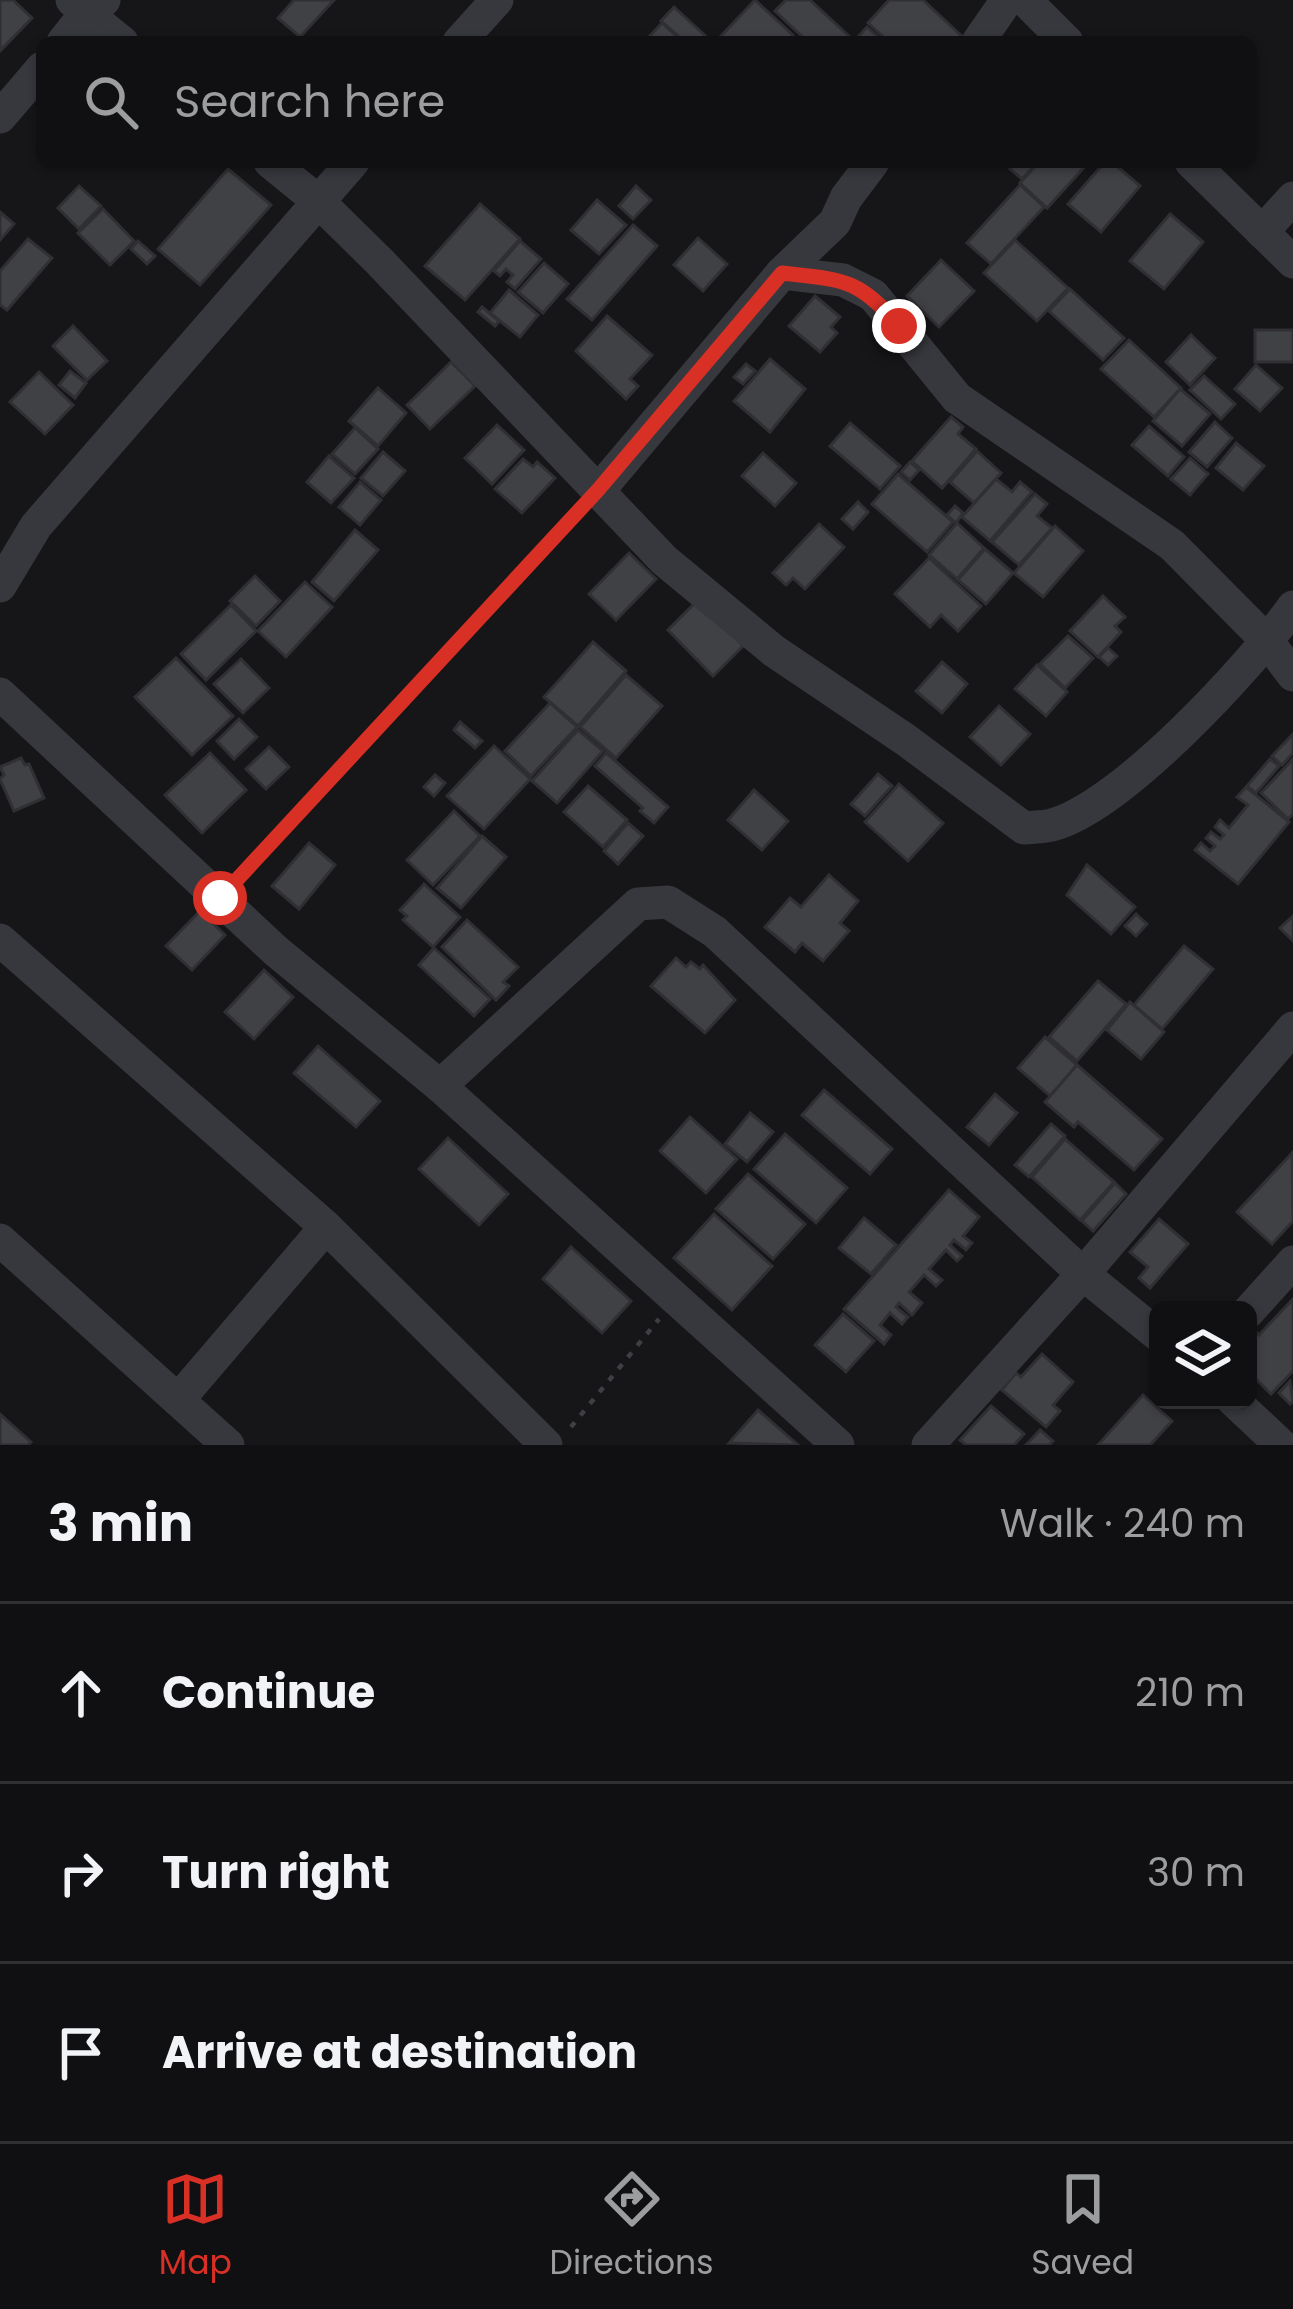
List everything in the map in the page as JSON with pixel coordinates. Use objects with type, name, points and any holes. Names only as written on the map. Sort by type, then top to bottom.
[{"type":"street","points":[[464,36],[497,0]]},
{"type":"street","points":[[982,36],[1007,0]]},
{"type":"street","points":[[1025,0],[1061,36]]},
{"type":"street","points":[[67,36],[87,4],[116,36]]},
{"type":"street","points":[[0,117],[36,75]]},
{"type":"street","points":[[277,168],[318,201],[664,560],[774,651],[906,740],[1024,828],[1053,825],[1083,810],[1157,756],[1268,642],[1293,607]]},
{"type":"street","points":[[0,586],[36,526],[347,168]]},
{"type":"street","points":[[598,490],[782,273],[835,222],[868,168]]},
{"type":"street","points":[[1196,168],[1293,262]]},
{"type":"street","points":[[1262,232],[1293,198]]},
{"type":"street","points":[[782,273],[843,280],[873,295],[957,398],[1172,545],[1268,642],[1293,674]]},
{"type":"street","points":[[0,694],[276,952],[440,1086],[838,1445]]},
{"type":"street","points":[[440,1086],[638,904],[668,902],[715,932],[1083,1274],[1149,1328]]},
{"type":"street","points":[[0,940],[559,1436]]},
{"type":"street","points":[[928,1445],[1083,1274],[1293,1028]]},
{"type":"street","points":[[178,1400],[326,1227]]},
{"type":"street","points":[[0,1240],[228,1445]]},
{"type":"street","points":[[1257,1302],[1293,1262]]},
{"type":"street","points":[[1243,1409],[1281,1445]]},
{"type":"path","points":[[220,898],[598,490]]},
{"type":"path","points":[[559,1436],[675,1299]]},
{"type":"building","points":[[0,0],[13,0],[32,18],[0,51]]},
{"type":"building","points":[[294,0],[334,0],[301,36],[278,18]]},
{"type":"building","points":[[755,0],[793,35],[792,36],[721,36]]},
{"type":"building","points":[[786,0],[810,0],[849,36],[802,36],[775,11]]},
{"type":"building","points":[[889,0],[923,0],[962,36],[882,36],[868,23]]},
{"type":"building","points":[[674,7],[705,36],[678,36],[661,21]]},
{"type":"building","points":[[662,23],[676,36],[650,36]]},
{"type":"building","points":[[1011,168],[1032,168],[1022,179]]},
{"type":"building","points":[[1034,168],[1084,168],[1047,208],[1020,183]]},
{"type":"building","points":[[1100,168],[1119,168],[1140,186],[1101,232],[1068,204]]},
{"type":"building","points":[[228,169],[271,205],[200,285],[158,249]]},
{"type":"building","points":[[1020,185],[1044,207],[991,264],[967,243]]},
{"type":"building","points":[[79,186],[101,206],[79,229],[58,208]]},
{"type":"building","points":[[636,186],[651,200],[633,219],[619,206]]},
{"type":"building","points":[[597,200],[626,225],[599,254],[571,230]]},
{"type":"building","points":[[480,204],[520,239],[465,300],[425,266]]},
{"type":"building","points":[[103,209],[134,241],[110,265],[78,233]]},
{"type":"building","points":[[0,212],[14,224],[0,240]]},
{"type":"building","points":[[1170,214],[1203,242],[1164,289],[1130,261]]},
{"type":"building","points":[[633,225],[657,246],[592,320],[567,299]]},
{"type":"building","points":[[698,238],[727,264],[703,291],[674,265]]},
{"type":"building","points":[[28,239],[52,258],[7,310],[0,305],[0,271]]},
{"type":"building","points":[[1015,240],[1068,288],[1037,321],[984,273]]},
{"type":"building","points":[[138,241],[155,256],[147,264],[131,249]]},
{"type":"building","points":[[520,241],[541,259],[515,289],[507,282],[513,275],[506,269],[500,276],[494,271]]},
{"type":"building","points":[[941,260],[974,291],[939,327],[907,296]]},
{"type":"building","points":[[544,263],[568,284],[543,313],[518,292]]},
{"type":"building","points":[[1070,289],[1124,338],[1103,360],[1049,311]]},
{"type":"building","points":[[509,290],[538,315],[520,337],[490,313]]},
{"type":"building","points":[[815,296],[840,317],[831,327],[837,333],[820,352],[789,326]]},
{"type":"building","points":[[482,307],[499,321],[495,326],[478,312]]},
{"type":"building","points":[[607,316],[652,355],[630,379],[638,386],[626,399],[576,351]]},
{"type":"building","points":[[73,326],[107,361],[87,380],[53,346]]},
{"type":"building","points":[[1255,330],[1293,330],[1293,362],[1255,362]]},
{"type":"building","points":[[1191,335],[1215,358],[1190,385],[1166,362]]},
{"type":"building","points":[[1129,340],[1181,388],[1154,417],[1101,369]]},
{"type":"building","points":[[770,359],[805,389],[770,432],[734,401]]},
{"type":"building","points":[[451,362],[475,386],[430,429],[407,405]]},
{"type":"building","points":[[746,364],[755,371],[743,384],[734,377]]},
{"type":"building","points":[[1256,365],[1282,388],[1260,411],[1235,389]]},
{"type":"building","points":[[70,371],[86,383],[75,398],[59,385]]},
{"type":"building","points":[[39,372],[73,405],[45,434],[10,402]]},
{"type":"building","points":[[1204,376],[1235,404],[1221,419],[1190,390]]},
{"type":"building","points":[[378,388],[406,413],[378,446],[349,421]]},
{"type":"building","points":[[1180,389],[1210,414],[1182,446],[1153,421]]},
{"type":"building","points":[[951,417],[963,427],[958,434],[976,449],[942,488],[912,461]]},
{"type":"building","points":[[1215,422],[1232,438],[1207,467],[1189,452]]},
{"type":"building","points":[[850,423],[900,466],[880,489],[830,446]]},
{"type":"building","points":[[497,425],[524,450],[492,484],[465,458]]},
{"type":"building","points":[[1149,426],[1184,457],[1168,476],[1132,445]]},
{"type":"building","points":[[355,428],[378,449],[355,474],[332,454]]},
{"type":"building","points":[[1236,443],[1264,466],[1243,490],[1216,468]]},
{"type":"building","points":[[977,451],[1001,473],[974,503],[950,482]]},
{"type":"building","points":[[383,452],[405,471],[383,496],[361,478]]},
{"type":"building","points":[[763,453],[796,483],[775,506],[742,476]]},
{"type":"building","points":[[329,456],[354,478],[331,503],[307,482]]},
{"type":"building","points":[[1190,458],[1208,474],[1190,495],[1171,479]]},
{"type":"building","points":[[523,459],[533,467],[537,462],[555,478],[522,513],[495,489]]},
{"type":"building","points":[[910,462],[919,470],[910,480],[901,472]]},
{"type":"building","points":[[898,474],[953,522],[927,552],[872,504]]},
{"type":"building","points":[[996,479],[1012,492],[1020,482],[1032,492],[990,541],[962,517]]},
{"type":"building","points":[[360,482],[381,500],[360,525],[339,507]]},
{"type":"building","points":[[1035,494],[1047,504],[1037,516],[1052,528],[1019,565],[992,542]]},
{"type":"building","points":[[858,502],[868,512],[853,529],[842,519]]},
{"type":"building","points":[[955,506],[963,513],[956,523],[947,515]]},
{"type":"building","points":[[957,523],[984,548],[957,579],[929,555]]},
{"type":"building","points":[[819,524],[844,547],[805,589],[793,578],[786,585],[773,573]]},
{"type":"building","points":[[1055,526],[1083,551],[1043,597],[1014,573]]},
{"type":"building","points":[[355,530],[378,550],[334,601],[312,582]]},
{"type":"building","points":[[985,549],[1013,573],[986,604],[958,580]]},
{"type":"building","points":[[629,553],[656,579],[616,620],[589,594]]},
{"type":"building","points":[[929,558],[981,606],[958,631],[941,615],[930,627],[895,594]]},
{"type":"building","points":[[255,576],[280,601],[256,626],[230,601]]},
{"type":"building","points":[[305,582],[332,607],[286,657],[258,631]]},
{"type":"building","points":[[1103,596],[1125,617],[1115,626],[1121,632],[1098,657],[1070,631]]},
{"type":"building","points":[[698,600],[743,646],[713,676],[668,630]]},
{"type":"building","points":[[231,605],[256,631],[206,680],[181,654]]},
{"type":"building","points":[[1068,636],[1093,658],[1065,688],[1040,664]]},
{"type":"building","points":[[593,642],[626,671],[578,726],[544,697]]},
{"type":"building","points":[[1108,648],[1117,656],[1108,665],[1099,657]]},
{"type":"building","points":[[176,658],[233,716],[192,755],[135,697]]},
{"type":"building","points":[[241,659],[269,688],[243,713],[214,684]]},
{"type":"building","points":[[942,662],[967,684],[942,713],[916,691]]},
{"type":"building","points":[[1037,665],[1067,692],[1046,716],[1015,689]]},
{"type":"building","points":[[626,675],[662,706],[616,758],[580,727]]},
{"type":"building","points":[[550,703],[577,727],[531,776],[505,751]]},
{"type":"building","points":[[999,706],[1030,734],[1001,765],[970,737]]},
{"type":"building","points":[[239,719],[257,737],[234,759],[217,741]]},
{"type":"building","points":[[460,722],[482,741],[475,748],[454,730]]},
{"type":"building","points":[[578,730],[603,751],[557,803],[532,781]]},
{"type":"building","points":[[1293,734],[1293,753],[1282,765],[1272,756]]},
{"type":"building","points":[[494,746],[530,779],[484,829],[447,796]]},
{"type":"building","points":[[269,747],[289,767],[266,789],[246,769]]},
{"type":"building","points":[[210,753],[246,790],[202,833],[165,795]]},
{"type":"building","points":[[606,753],[668,807],[654,823],[595,766]]},
{"type":"building","points":[[21,758],[29,764],[44,798],[14,811],[0,779],[4,775],[0,767]]},
{"type":"building","points":[[1270,759],[1279,766],[1256,793],[1247,786]]},
{"type":"building","points":[[1293,759],[1293,814],[1288,819],[1261,793]]},
{"type":"building","points":[[878,774],[892,786],[865,816],[851,804]]},
{"type":"building","points":[[435,775],[445,783],[434,796],[424,787]]},
{"type":"building","points":[[899,784],[943,823],[908,861],[865,822]]},
{"type":"building","points":[[588,786],[627,820],[603,847],[564,812]]},
{"type":"building","points":[[1246,787],[1289,822],[1238,884],[1195,850],[1201,843],[1210,851],[1215,846],[1206,838],[1211,832],[1220,839],[1224,835],[1215,827],[1220,820],[1229,828],[1248,805],[1237,797]]},
{"type":"building","points":[[754,790],[788,821],[762,850],[728,820]]},
{"type":"building","points":[[454,811],[480,836],[433,885],[407,860]]},
{"type":"building","points":[[628,823],[643,836],[618,864],[604,851]]},
{"type":"building","points":[[482,836],[506,857],[461,908],[437,888]]},
{"type":"building","points":[[309,843],[335,865],[299,909],[272,886]]},
{"type":"building","points":[[1087,865],[1135,907],[1111,934],[1067,895]]},
{"type":"building","points":[[829,875],[858,901],[840,923],[849,931],[823,961],[802,943],[795,952],[765,927],[790,898],[801,907]]},
{"type":"building","points":[[424,884],[460,917],[433,947],[403,920],[407,916],[400,910]]},
{"type":"building","points":[[200,911],[225,935],[192,970],[166,946]]},
{"type":"building","points":[[1136,914],[1147,924],[1136,936],[1125,926]]},
{"type":"building","points":[[1293,916],[1293,941],[1280,928]]},
{"type":"building","points":[[467,920],[518,967],[503,982],[509,986],[496,1000],[442,947]]},
{"type":"building","points":[[1184,946],[1213,969],[1162,1029],[1134,1005]]},
{"type":"building","points":[[434,948],[490,999],[474,1016],[419,965]]},
{"type":"building","points":[[676,958],[686,967],[691,962],[700,969],[703,965],[735,1000],[705,1033],[651,986]]},
{"type":"building","points":[[264,970],[293,997],[254,1039],[225,1012]]},
{"type":"building","points":[[1098,981],[1126,1004],[1077,1061],[1049,1037]]},
{"type":"building","points":[[1130,1002],[1164,1032],[1141,1059],[1107,1030]]},
{"type":"building","points":[[1045,1037],[1077,1065],[1050,1096],[1018,1068]]},
{"type":"building","points":[[318,1046],[380,1101],[356,1127],[294,1073]]},
{"type":"building","points":[[1077,1065],[1162,1139],[1134,1170],[1078,1122],[1074,1127],[1045,1102]]},
{"type":"building","points":[[824,1090],[892,1149],[870,1174],[802,1115]]},
{"type":"building","points":[[995,1094],[1017,1113],[989,1145],[967,1127]]},
{"type":"building","points":[[750,1113],[773,1132],[747,1162],[725,1144]]},
{"type":"building","points":[[690,1117],[737,1159],[706,1193],[660,1151]]},
{"type":"building","points":[[1051,1124],[1065,1136],[1029,1177],[1015,1165]]},
{"type":"building","points":[[785,1134],[847,1188],[816,1223],[754,1169]]},
{"type":"building","points":[[448,1138],[508,1194],[479,1225],[419,1169]]},
{"type":"building","points":[[1065,1139],[1114,1182],[1080,1220],[1032,1177]]},
{"type":"building","points":[[1292,1153],[1293,1221],[1272,1244],[1237,1212]]},
{"type":"building","points":[[748,1174],[805,1224],[773,1259],[716,1209]]},
{"type":"building","points":[[1115,1183],[1126,1194],[1093,1231],[1082,1221]]},
{"type":"building","points":[[949,1190],[979,1217],[963,1236],[972,1243],[966,1250],[954,1240],[950,1245],[962,1256],[957,1261],[946,1250],[929,1269],[942,1280],[936,1286],[924,1275],[909,1292],[922,1303],[912,1315],[899,1303],[896,1307],[908,1317],[902,1324],[890,1313],[880,1325],[891,1335],[884,1344],[844,1309]]},
{"type":"building","points":[[714,1214],[772,1266],[732,1310],[674,1258]]},
{"type":"building","points":[[864,1218],[896,1245],[871,1274],[839,1248]]},
{"type":"building","points":[[1159,1219],[1188,1244],[1150,1288],[1139,1278],[1148,1267],[1130,1252]]},
{"type":"building","points":[[571,1247],[631,1301],[602,1333],[543,1279]]},
{"type":"building","points":[[1293,1299],[1293,1371],[1271,1394],[1257,1380],[1259,1335]]},
{"type":"building","points":[[843,1314],[874,1341],[846,1372],[815,1345]]},
{"type":"building","points":[[1042,1354],[1073,1382],[1053,1405],[1060,1411],[1046,1427],[1002,1390]]},
{"type":"building","points":[[1290,1381],[1293,1401],[1290,1404],[1279,1393]]},
{"type":"building","points":[[1143,1395],[1149,1409],[1159,1409],[1172,1421],[1150,1445],[1098,1445]]},
{"type":"building","points":[[991,1406],[1024,1434],[1014,1445],[966,1445],[960,1440]]},
{"type":"building","points":[[758,1410],[798,1445],[729,1443]]},
{"type":"building","points":[[0,1414],[31,1442],[28,1445],[0,1445]]},
{"type":"building","points":[[1040,1430],[1053,1441],[1026,1445]]},
{"type":"route","points":[[220,898],[598,490],[782,273],[843,280],[873,295],[899,326]]}]
